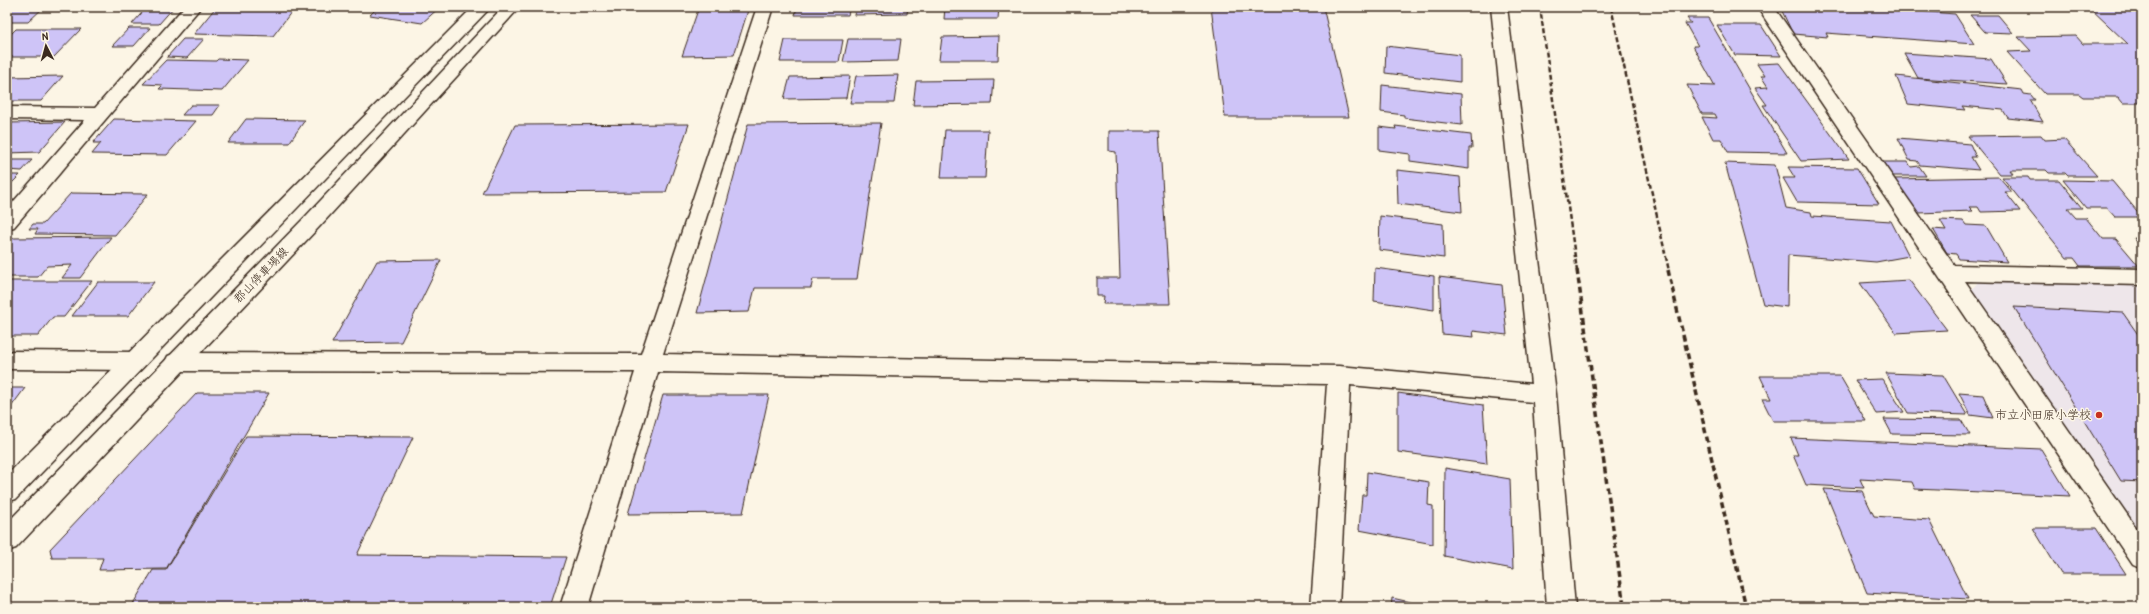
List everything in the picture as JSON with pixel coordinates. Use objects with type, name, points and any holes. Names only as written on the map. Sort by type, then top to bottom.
[{"type":"street","points":[[7,222],[193,7]]},
{"type":"street","points":[[7,491],[483,7]]},
{"type":"street","name":"郡山停車場線","points":[[7,540],[176,362],[313,222],[512,7]]},
{"type":"street","points":[[574,607],[649,363],[765,7]]},
{"type":"street","points":[[1499,7],[1544,394],[1561,607]]},
{"type":"street","points":[[1765,7],[2142,558]]},
{"type":"street","points":[[7,113],[102,114]]},
{"type":"street","points":[[1947,273],[2142,277]]},
{"type":"street","points":[[7,360],[135,361]]},
{"type":"street","points":[[176,362],[649,363],[1339,375],[1544,394]]},
{"type":"street","points":[[1325,607],[1339,375]]},
{"type":"shaded area","name":"市立小田原小学校","points":[[1981,279],[2142,284],[2142,539],[1970,291]]},
{"type":"building","points":[[7,7],[44,7],[28,22],[7,22]]},
{"type":"building","points":[[147,7],[174,7],[159,24],[132,24]]},
{"type":"building","points":[[216,7],[295,7],[273,36],[194,34]]},
{"type":"building","points":[[378,7],[440,7],[422,23],[370,15]]},
{"type":"building","points":[[699,7],[749,7],[734,55],[682,56]]},
{"type":"building","points":[[797,7],[850,7],[848,15],[795,15]]},
{"type":"building","points":[[856,7],[908,7],[907,14],[854,15]]},
{"type":"building","points":[[945,7],[999,7],[998,19],[944,19]]},
{"type":"building","points":[[1211,7],[1323,7],[1349,117],[1225,117]]},
{"type":"building","points":[[1780,7],[1866,7],[1955,14],[1974,44],[1826,33],[1828,37],[1793,34]]},
{"type":"building","points":[[2089,7],[2142,7],[2142,103],[2123,103],[2118,97],[2083,97],[2079,94],[2045,94],[2007,52],[2031,51],[2018,37],[2076,36],[2083,44],[2128,44]]},
{"type":"building","points":[[1970,15],[1998,15],[2013,33],[1985,32]]},
{"type":"building","points":[[1687,18],[1708,18],[1787,153],[1728,152],[1721,139],[1713,139],[1702,117],[1717,118],[1715,114],[1702,114],[1687,85],[1715,86],[1693,46],[1698,46],[1685,23],[1691,23]]},
{"type":"building","points":[[1717,25],[1761,25],[1781,56],[1735,55]]},
{"type":"building","points":[[129,28],[150,28],[134,46],[112,46]]},
{"type":"building","points":[[16,29],[81,29],[54,57],[7,57],[7,38]]},
{"type":"building","points":[[999,36],[998,60],[939,60],[942,37]]},
{"type":"building","points":[[183,39],[204,39],[187,58],[167,57]]},
{"type":"building","points":[[848,39],[901,39],[898,61],[843,62]]},
{"type":"building","points":[[785,40],[843,40],[839,62],[780,62]]},
{"type":"building","points":[[1386,46],[1460,55],[1460,82],[1385,73]]},
{"type":"building","points":[[1904,53],[1991,59],[2007,84],[1918,78]]},
{"type":"building","points":[[218,59],[248,60],[222,91],[159,89],[163,85],[143,84],[166,60],[216,61]]},
{"type":"building","points":[[1779,63],[1849,159],[1801,161],[1763,105],[1767,105],[1755,88],[1768,87],[1761,76],[1765,76],[1757,64]]},
{"type":"building","points":[[898,75],[894,103],[850,103],[856,76]]},
{"type":"building","points":[[63,76],[41,101],[7,101],[7,77]]},
{"type":"building","points":[[850,76],[846,98],[784,99],[790,77]]},
{"type":"building","points":[[1896,76],[2022,90],[2024,94],[2031,95],[2035,100],[2030,100],[2043,122],[2008,118],[2003,110],[1962,106],[1965,110],[1908,104]]},
{"type":"building","points":[[994,80],[992,104],[913,105],[916,81]]},
{"type":"building","points":[[1382,85],[1461,94],[1462,125],[1404,118],[1404,115],[1381,112]]},
{"type":"building","points":[[191,105],[220,105],[213,115],[182,115]]},
{"type":"building","points":[[114,119],[196,121],[167,155],[92,154],[101,143],[93,143]]},
{"type":"building","points":[[246,119],[305,120],[289,143],[228,143]]},
{"type":"building","points":[[65,122],[39,152],[7,153],[7,123]]},
{"type":"building","points":[[881,123],[857,279],[813,279],[811,288],[755,288],[749,312],[697,313],[748,124]]},
{"type":"building","points":[[689,124],[666,192],[482,193],[515,125]]},
{"type":"building","points":[[1395,126],[1471,135],[1472,148],[1469,148],[1469,169],[1410,161],[1410,154],[1379,150],[1379,127],[1396,129]]},
{"type":"building","points":[[945,130],[988,130],[985,178],[941,178]]},
{"type":"building","points":[[1109,131],[1159,131],[1170,304],[1103,304],[1104,296],[1097,296],[1097,278],[1120,278],[1116,152],[1109,151]]},
{"type":"building","points":[[2041,135],[2045,140],[2064,139],[2097,176],[2068,176],[2065,173],[2049,173],[2046,170],[2010,170],[2013,174],[1999,174],[1968,136]]},
{"type":"building","points":[[1898,138],[1970,144],[1976,157],[1971,157],[1979,170],[1920,165],[1917,161],[1909,160]]},
{"type":"building","points":[[7,160],[32,160],[22,171],[7,170]]},
{"type":"building","points":[[1880,162],[1908,162],[1911,167],[1919,166],[1926,176],[1890,176]]},
{"type":"building","points":[[1725,163],[1775,165],[1786,208],[1811,212],[1812,216],[1891,221],[1909,256],[1876,262],[1788,255],[1787,307],[1763,304]]},
{"type":"building","points":[[1788,167],[1857,168],[1879,204],[1797,202],[1783,178],[1795,178]]},
{"type":"building","points":[[1397,170],[1460,177],[1462,212],[1398,204]]},
{"type":"building","points":[[7,175],[20,175],[7,188]]},
{"type":"building","points":[[1999,177],[2012,192],[2005,192],[2020,211],[1981,212],[1978,207],[1969,207],[1973,211],[1918,213],[1893,179]]},
{"type":"building","points":[[2002,177],[2028,177],[2030,180],[2059,180],[2082,208],[2067,208],[2076,218],[2086,218],[2103,239],[2116,239],[2139,266],[2080,266],[2074,258],[2067,258]]},
{"type":"building","points":[[2063,180],[2112,181],[2142,217],[2115,217],[2107,208],[2086,208]]},
{"type":"building","points":[[71,193],[148,194],[115,235],[35,234],[38,229],[29,229],[33,224],[43,224]]},
{"type":"building","points":[[1380,216],[1443,224],[1444,258],[1379,250]]},
{"type":"building","points":[[1940,220],[1963,221],[1966,225],[1986,226],[2007,262],[1959,259],[1956,254],[1947,253],[1933,229],[1946,230]]},
{"type":"building","points":[[111,237],[80,278],[62,278],[72,265],[47,266],[38,277],[7,277],[7,245],[13,238]]},
{"type":"building","points":[[2134,238],[2142,239],[2142,249]]},
{"type":"building","points":[[441,260],[401,342],[332,343],[377,261]]},
{"type":"building","points":[[1375,268],[1434,276],[1434,310],[1374,301]]},
{"type":"building","points":[[1439,277],[1502,285],[1507,335],[1473,331],[1474,337],[1442,334]]},
{"type":"building","points":[[1909,280],[1947,330],[1896,333],[1860,283]]},
{"type":"building","points":[[7,281],[92,281],[64,317],[53,317],[38,336],[12,336],[7,342]]},
{"type":"building","points":[[98,282],[154,282],[128,316],[72,316]]},
{"type":"building","points":[[2014,307],[2123,313],[2142,340],[2142,482],[2121,481]]},
{"type":"building","points":[[1886,373],[1943,375],[1967,415],[1908,413]]},
{"type":"building","points":[[1760,376],[1840,376],[1866,421],[1773,421],[1762,399],[1771,399]]},
{"type":"building","points":[[1882,379],[1904,412],[1876,414],[1855,380]]},
{"type":"building","points":[[7,388],[25,388],[8,411],[7,411]]},
{"type":"building","points":[[197,393],[269,393],[166,569],[99,570],[103,558],[52,558],[50,549]]},
{"type":"building","points":[[1398,393],[1483,405],[1487,464],[1398,452]]},
{"type":"building","points":[[1959,393],[1983,395],[1993,418],[1970,415]]},
{"type":"building","points":[[663,395],[769,395],[743,513],[628,514]]},
{"type":"building","points":[[1884,419],[1961,420],[1970,435],[1892,434]]},
{"type":"building","points":[[246,436],[413,437],[357,555],[566,557],[550,607],[131,607],[153,570],[166,570]]},
{"type":"building","points":[[1791,438],[2041,449],[2070,496],[1915,489],[1912,482],[1860,479],[1864,488],[1806,485],[1793,455],[1798,455]]},
{"type":"building","points":[[1445,468],[1510,479],[1513,569],[1444,556]]},
{"type":"building","points":[[1367,472],[1429,482],[1428,505],[1433,506],[1433,544],[1359,530],[1362,495],[1366,495]]},
{"type":"building","points":[[1824,489],[1862,491],[1874,516],[1929,520],[1968,599],[1867,593]]},
{"type":"building","points":[[2033,528],[2096,528],[2126,574],[2061,574]]},
{"type":"building","points":[[1392,598],[1432,607],[1391,607]]},
{"type":"building","points":[[1365,603],[1367,603],[1385,607],[1364,607]]},
{"type":"building","points":[[1976,605],[2064,607],[1977,607]]},
{"type":"railway","points":[[1540,7],[1577,271]]},
{"type":"railway","points":[[1611,7],[1669,271]]},
{"type":"railway","points":[[1577,270],[1624,607]]},
{"type":"railway","points":[[1668,270],[1746,607]]},
{"type":"place","name":"市立小田原小学校","points":[[2099,415]]}]
